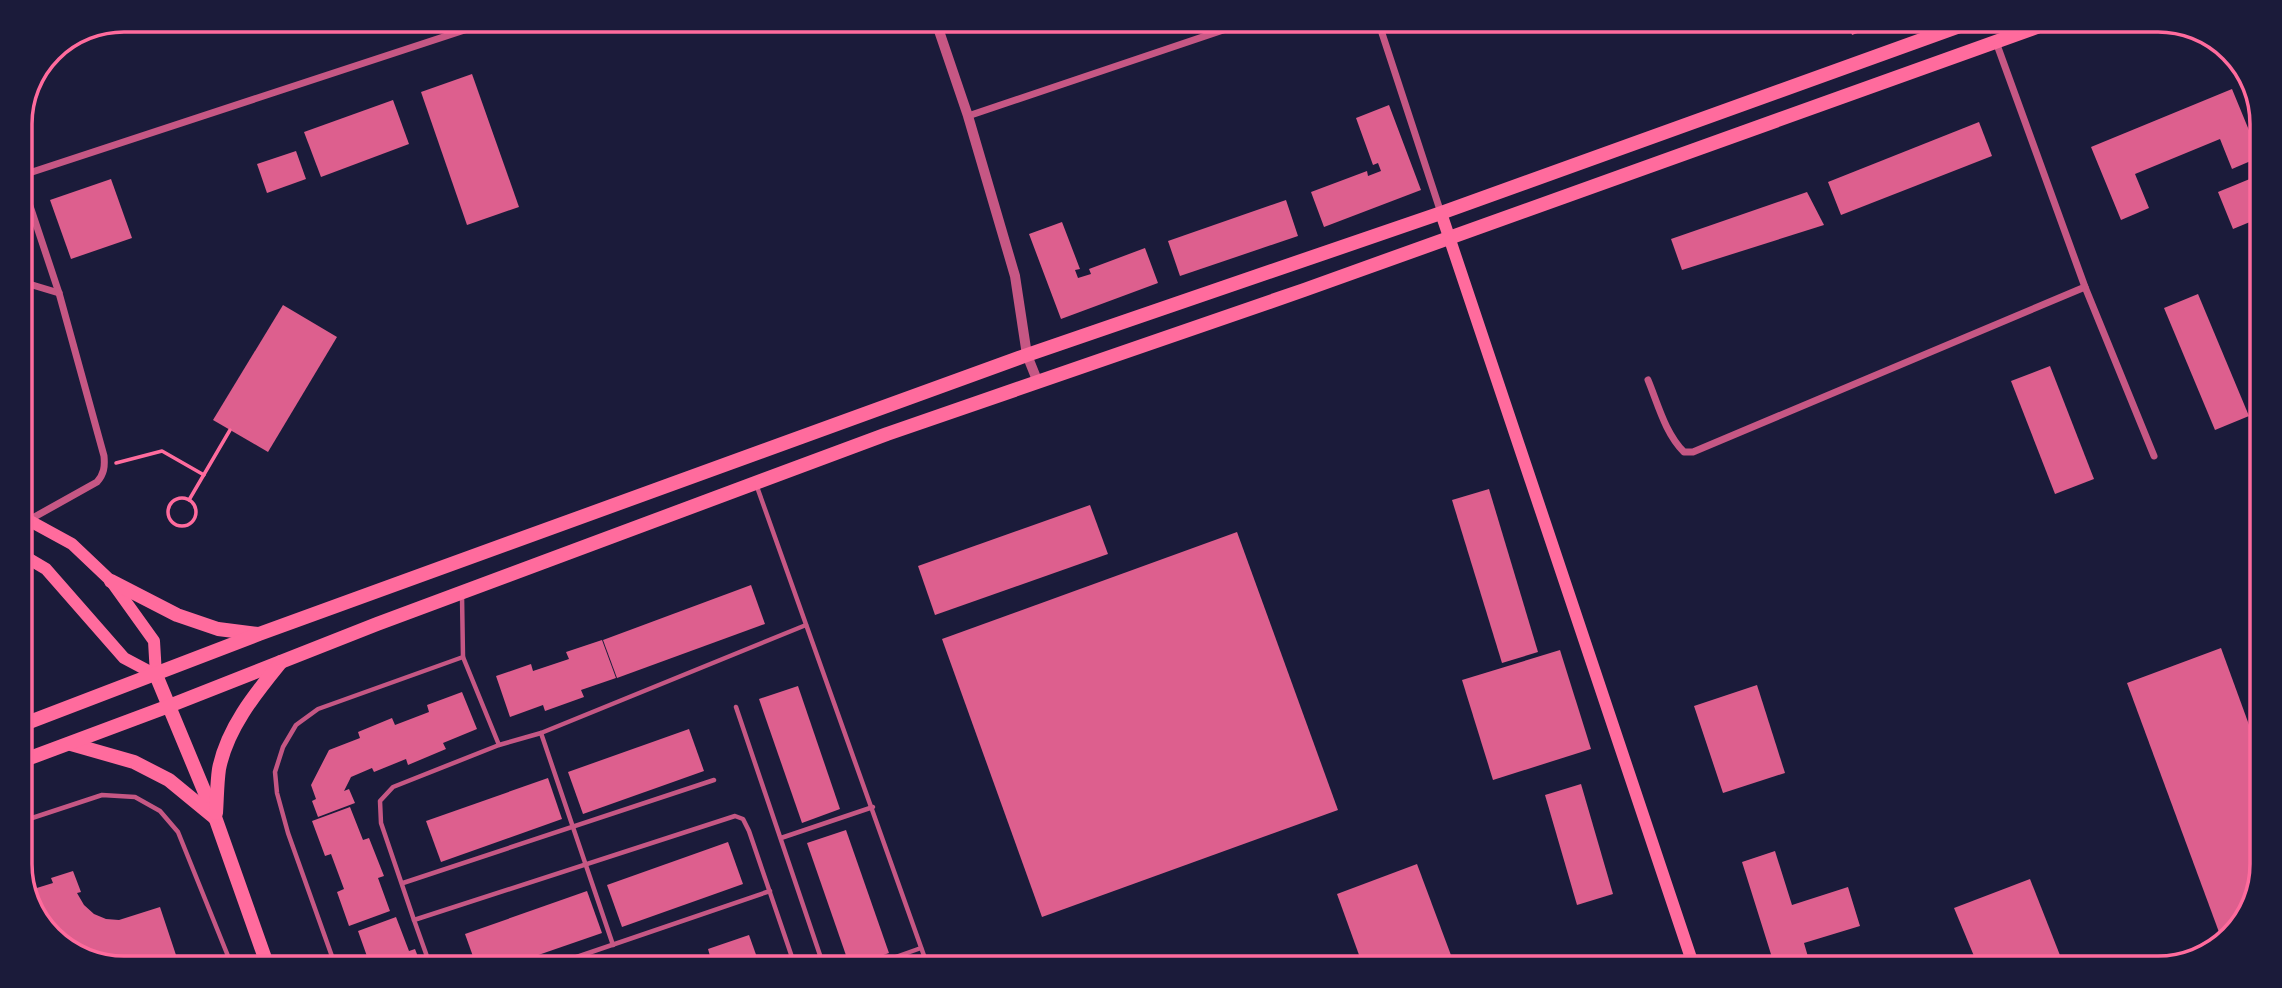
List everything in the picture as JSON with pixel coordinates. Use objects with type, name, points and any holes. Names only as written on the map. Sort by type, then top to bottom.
[{"type":"highway","points":[[32,721],[259,634],[1027,355],[1441,213],[1943,32]]},
{"type":"highway","points":[[32,758],[462,592],[1037,380],[1449,238],[2024,32]]},
{"type":"highway","points":[[111,581],[177,615],[218,629],[259,634]]},
{"type":"highway","points":[[215,817],[219,769],[230,736],[253,696],[283,660]]},
{"type":"highway","points":[[156,675],[215,817],[260,956]]},
{"type":"highway","points":[[71,744],[134,762],[169,780],[215,817]]},
{"type":"main road","points":[[1441,213],[1690,956]]},
{"type":"main road","points":[[32,522],[72,544],[111,581],[154,641],[156,675]]},
{"type":"main road","points":[[32,561],[46,569],[124,658],[156,675]]},
{"type":"street","points":[[32,172],[459,32]]},
{"type":"street","points":[[939,32],[968,116],[1015,276],[1027,355],[1037,380]]},
{"type":"street","points":[[968,116],[1217,32]]},
{"type":"street","points":[[1382,32],[1441,213]]},
{"type":"street","points":[[1996,43],[2085,287],[2154,456]]},
{"type":"street","points":[[32,212],[59,293],[105,466],[102,477],[97,482],[32,514]]},
{"type":"street","points":[[32,285],[59,293]]},
{"type":"street","points":[[1648,380],[1669,433],[1684,452],[1693,452],[2085,287]]},
{"type":"lane","points":[[756,483],[924,956]]},
{"type":"lane","points":[[462,592],[463,657],[499,745]]},
{"type":"lane","points":[[427,956],[382,823],[380,801],[393,786],[499,745],[541,733],[806,625]]},
{"type":"lane","points":[[332,956],[288,833],[277,793],[275,772],[283,747],[296,724],[318,709],[463,657]]},
{"type":"lane","points":[[736,706],[821,956]]},
{"type":"lane","points":[[541,733],[613,945]]},
{"type":"lane","points":[[403,883],[714,780]]},
{"type":"lane","points":[[32,818],[102,795],[135,797],[160,811],[177,832],[228,956]]},
{"type":"lane","points":[[781,838],[873,807]]},
{"type":"lane","points":[[414,920],[735,816],[743,819],[749,831],[792,956]]},
{"type":"lane","points":[[580,956],[770,891]]},
{"type":"lane","points":[[898,956],[921,948]]},
{"type":"path","points":[[189,500],[230,430]]},
{"type":"path","points":[[105,466],[162,451],[204,475]]},
{"type":"path","points":[[178,499],[189,500],[196,509],[194,518],[188,524],[175,524],[169,517],[171,504],[178,499]]},
{"type":"building","points":[[472,74],[519,207],[467,225],[421,92]]},
{"type":"building","points":[[2232,89],[2250,133],[2250,161],[2232,169],[2220,139],[2135,174],[2149,208],[2121,220],[2091,147]]},
{"type":"building","points":[[393,100],[409,144],[321,177],[304,132]]},
{"type":"building","points":[[1389,105],[1421,190],[1324,227],[1311,192],[1367,171],[1368,176],[1381,171],[1378,163],[1373,165],[1356,118]]},
{"type":"building","points":[[1979,122],[1992,156],[1841,215],[1828,182]]},
{"type":"building","points":[[296,151],[306,179],[267,193],[257,164]]},
{"type":"building","points":[[111,179],[132,238],[71,259],[50,200]]},
{"type":"building","points":[[2250,179],[2250,222],[2233,229],[2218,192]]},
{"type":"building","points":[[1807,192],[1824,225],[1682,270],[1671,239]]},
{"type":"building","points":[[1286,200],[1298,236],[1180,276],[1168,241]]},
{"type":"building","points":[[1062,222],[1080,269],[1075,270],[1078,278],[1091,274],[1089,269],[1145,248],[1158,283],[1061,319],[1029,234]]},
{"type":"building","points":[[2198,294],[2249,416],[2215,430],[2164,308]]},
{"type":"building","points":[[283,305],[337,337],[268,452],[213,420]]},
{"type":"building","points":[[2050,366],[2094,479],[2055,494],[2011,381]]},
{"type":"building","points":[[1489,489],[1538,652],[1502,663],[1452,500]]},
{"type":"building","points":[[1090,505],[1108,554],[935,615],[918,566]]},
{"type":"building","points":[[1237,532],[1338,810],[1042,917],[942,639]]},
{"type":"building","points":[[751,585],[765,624],[617,678],[603,640]]},
{"type":"building","points":[[602,640],[616,678],[581,690],[584,697],[545,711],[543,705],[510,717],[496,676],[531,664],[533,671],[569,659],[566,652]]},
{"type":"building","points":[[2221,648],[2250,728],[2250,864],[2249,882],[2243,899],[2228,925],[2219,934],[2127,683]]},
{"type":"building","points":[[1560,650],[1591,749],[1493,780],[1462,680]]},
{"type":"building","points":[[1757,685],[1785,773],[1723,793],[1694,706]]},
{"type":"building","points":[[798,686],[840,809],[802,823],[759,699]]},
{"type":"building","points":[[462,692],[477,729],[443,743],[446,749],[408,765],[406,759],[374,772],[372,768],[351,777],[344,791],[349,789],[355,803],[318,817],[312,801],[316,799],[311,785],[329,750],[360,738],[358,732],[392,718],[395,725],[429,712],[427,705]]},
{"type":"building","points":[[689,729],[704,771],[583,814],[568,772]]},
{"type":"building","points":[[548,778],[562,819],[441,862],[426,821]]},
{"type":"building","points":[[1581,784],[1613,894],[1577,905],[1545,795]]},
{"type":"building","points":[[350,807],[363,840],[369,838],[384,876],[378,878],[390,911],[349,926],[337,892],[344,889],[331,854],[325,856],[312,821]]},
{"type":"building","points":[[846,830],[889,953],[881,956],[846,956],[807,843]]},
{"type":"building","points":[[728,842],[743,884],[622,927],[607,885]]},
{"type":"building","points":[[1775,851],[1792,905],[1848,887],[1860,926],[1804,943],[1808,956],[1772,956],[1742,862]]},
{"type":"building","points":[[1417,864],[1451,956],[1359,956],[1337,894]]},
{"type":"building","points":[[73,871],[81,892],[77,893],[84,905],[94,914],[106,919],[119,920],[160,907],[176,956],[106,955],[78,944],[51,920],[39,899],[35,888],[53,883],[51,878]]},
{"type":"building","points":[[2030,879],[2060,956],[1974,956],[1954,908]]},
{"type":"building","points":[[587,891],[602,933],[535,956],[473,956],[465,934]]},
{"type":"building","points":[[396,917],[409,951],[415,949],[418,956],[367,956],[358,931]]},
{"type":"building","points":[[749,935],[756,956],[710,956],[708,949]]}]
